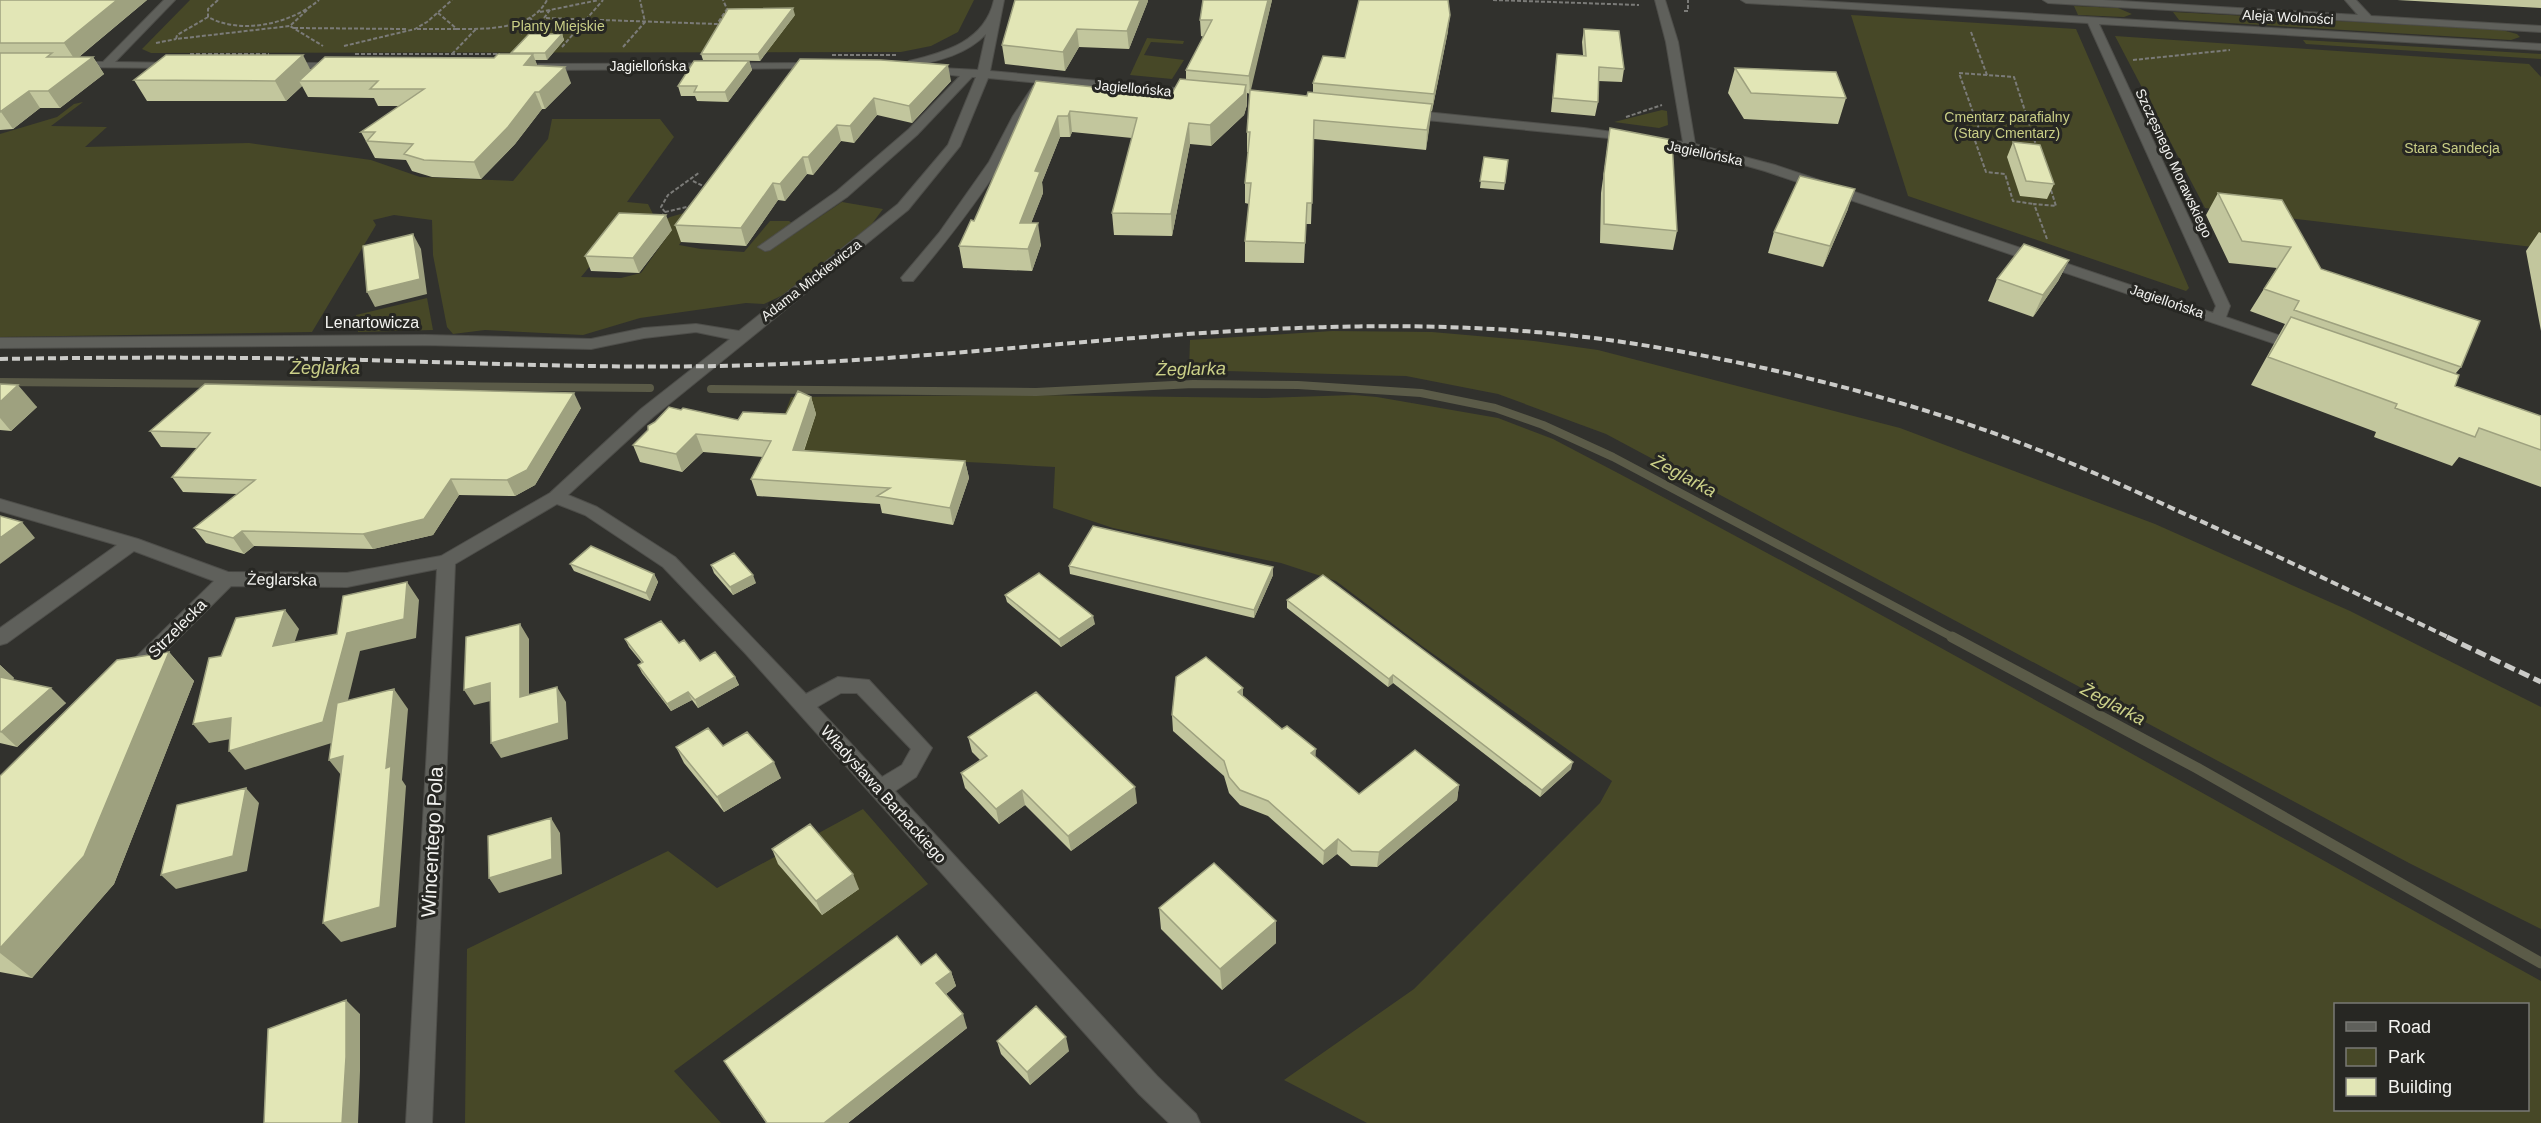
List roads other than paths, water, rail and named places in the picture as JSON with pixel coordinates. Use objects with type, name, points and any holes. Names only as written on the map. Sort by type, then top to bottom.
[{"type":"street","points":[[105,66],[170,0]]},
{"type":"street","name":"Adama Mickiewicza","points":[[556,497],[647,413],[903,207],[954,146],[983,75],[999,0]]},
{"type":"street","points":[[1660,0],[1672,42],[1689,134],[1689,147]]},
{"type":"street","name":"Aleja Wolności","points":[[1746,0],[2541,45]]},
{"type":"street","name":"Aleja Wolności","points":[[2048,0],[2136,2],[2541,29]]},
{"type":"street","points":[[2350,0],[2367,18]]},
{"type":"street","points":[[2136,2],[2153,24]]},
{"type":"street","name":"Adama Mickiewicza","points":[[900,66],[929,60],[964,46],[983,33],[995,15]]},
{"type":"street","name":"Szczęsnego Morawskiego","points":[[2092,21],[2223,306],[2218,318]]},
{"type":"street","name":"Aleja Wolności","points":[[2524,28],[2541,45]]},
{"type":"street","points":[[65,65],[186,66]]},
{"type":"street","points":[[267,66],[354,66]]},
{"type":"street","name":"Jagiellońska","points":[[527,67],[829,66]]},
{"type":"street","name":"Jagiellońska","points":[[900,66],[1207,95]]},
{"type":"street","points":[[765,247],[842,194],[913,132],[969,74]]},
{"type":"street","points":[[908,278],[944,236],[995,162],[1019,116],[1044,81]]},
{"type":"street","name":"Jagiellońska","points":[[1393,113],[1576,131],[1689,147],[1770,168],[2309,350]]},
{"type":"street","name":"Lenartowicza","points":[[0,343],[425,340],[539,345],[591,344],[645,333],[696,328],[741,336]]},
{"type":"street","name":"Żeglarska","points":[[0,505],[132,543],[227,579],[347,580],[446,561],[556,497]]},
{"type":"street","name":"Władysława Barbackiego","points":[[556,497],[591,511],[669,562],[881,789],[1148,1085],[1187,1123]]},
{"type":"street","points":[[0,638],[132,543]]},
{"type":"street","name":"Wincentego Pola","points":[[418,1123],[446,561]]},
{"type":"street","name":"Strzelecka","points":[[123,681],[227,579]]},
{"type":"street","points":[[804,705],[838,685],[862,685],[922,748],[909,771],[881,789]]},
{"type":"waterway","name":"Żeglarka","points":[[0,382],[650,388]]},
{"type":"waterway","name":"Żeglarka","points":[[711,389],[1036,392],[1193,384],[1298,385],[1421,393],[1495,408],[1543,425],[1613,457],[1954,638]]},
{"type":"waterway","name":"Żeglarka","points":[[1952,637],[2197,768],[2541,963]]},
{"type":"railway","points":[[0,359],[229,358],[574,366],[729,366],[888,358],[1315,327],[1422,326],[1529,331],[1636,344],[1722,359],[1809,378],[1937,414],[2054,456],[2128,488],[2450,638]]},
{"type":"railway","points":[[2447,637],[2541,682]]},
{"type":"park label","name":"Planty Miejskie","points":[[558,26]]},
{"type":"park label","name":"Cmentarz parafialny (Stary Cmentarz)","points":[[2007,126]]},
{"type":"park label","name":"Stara Sandecja","points":[[2452,148]]}]
